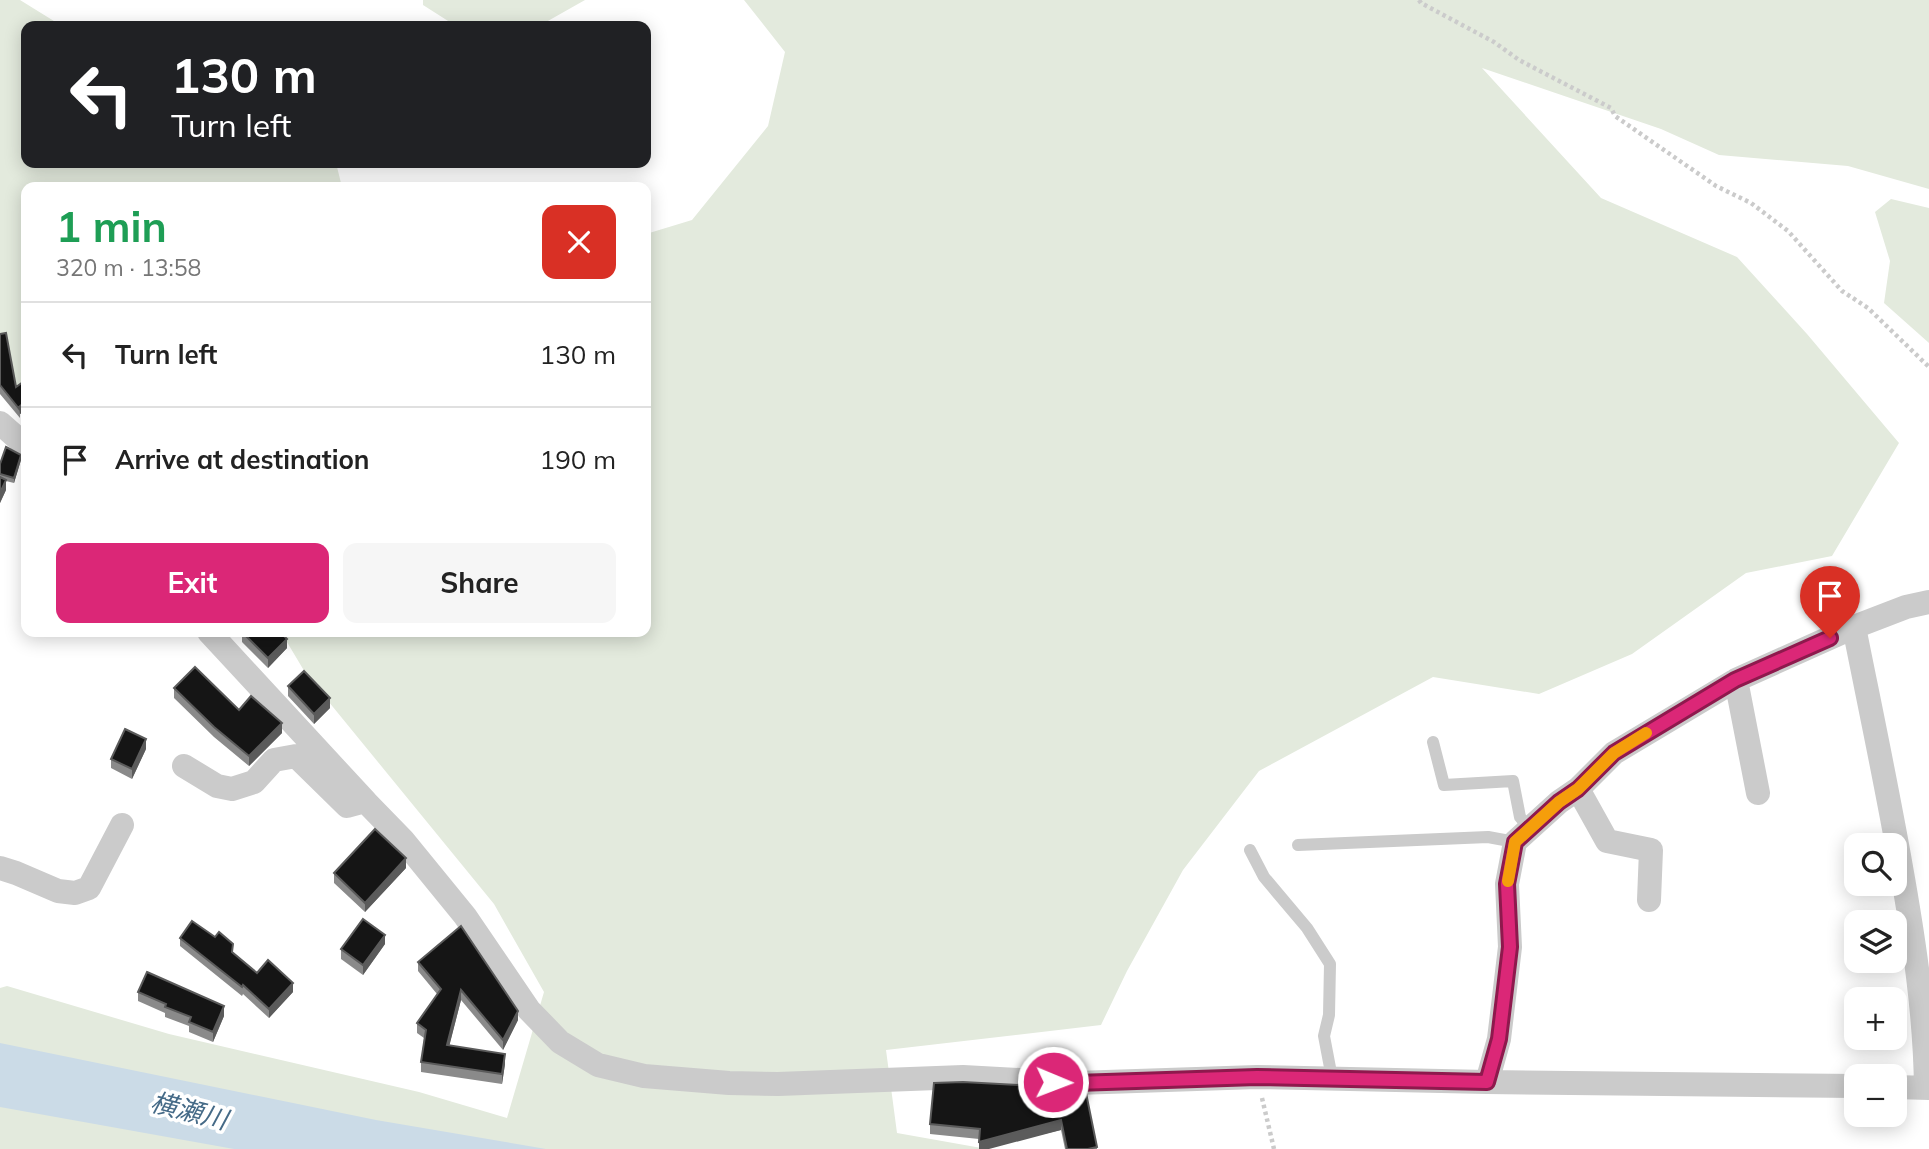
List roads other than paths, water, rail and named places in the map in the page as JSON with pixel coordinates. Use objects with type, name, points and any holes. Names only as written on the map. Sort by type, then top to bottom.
[{"type":"street","points":[[0,423],[21,442]]},
{"type":"street","points":[[1487,1082],[1499,1039],[1510,947],[1507,884],[1522,835],[1578,789],[1614,753],[1735,680],[1854,627],[1906,607],[1929,602]]},
{"type":"street","points":[[1854,627],[1889,800],[1916,956],[1928,1088],[1907,1087]]},
{"type":"street","points":[[214,637],[403,839],[465,916],[529,1010],[559,1042],[598,1065],[643,1076],[753,1084],[963,1077],[1076,1083],[1257,1077],[1844,1086]]},
{"type":"street","points":[[1735,680],[1758,793]]},
{"type":"street","points":[[184,765],[217,786],[232,789],[254,782],[274,760],[296,756],[347,806],[366,802]]},
{"type":"street","points":[[1578,789],[1606,841],[1651,850],[1649,900]]},
{"type":"street","points":[[0,868],[58,891],[75,894],[89,888],[122,825]]},
{"type":"lane","points":[[1298,845],[1522,835],[1513,781],[1444,785],[1433,742]]},
{"type":"lane","points":[[1250,850],[1264,877],[1307,928],[1330,964],[1329,1015],[1324,1036],[1332,1078]]},
{"type":"water","name":"横瀬川","points":[[0,1043],[376,1120],[546,1149],[234,1149],[0,1107]]}]
